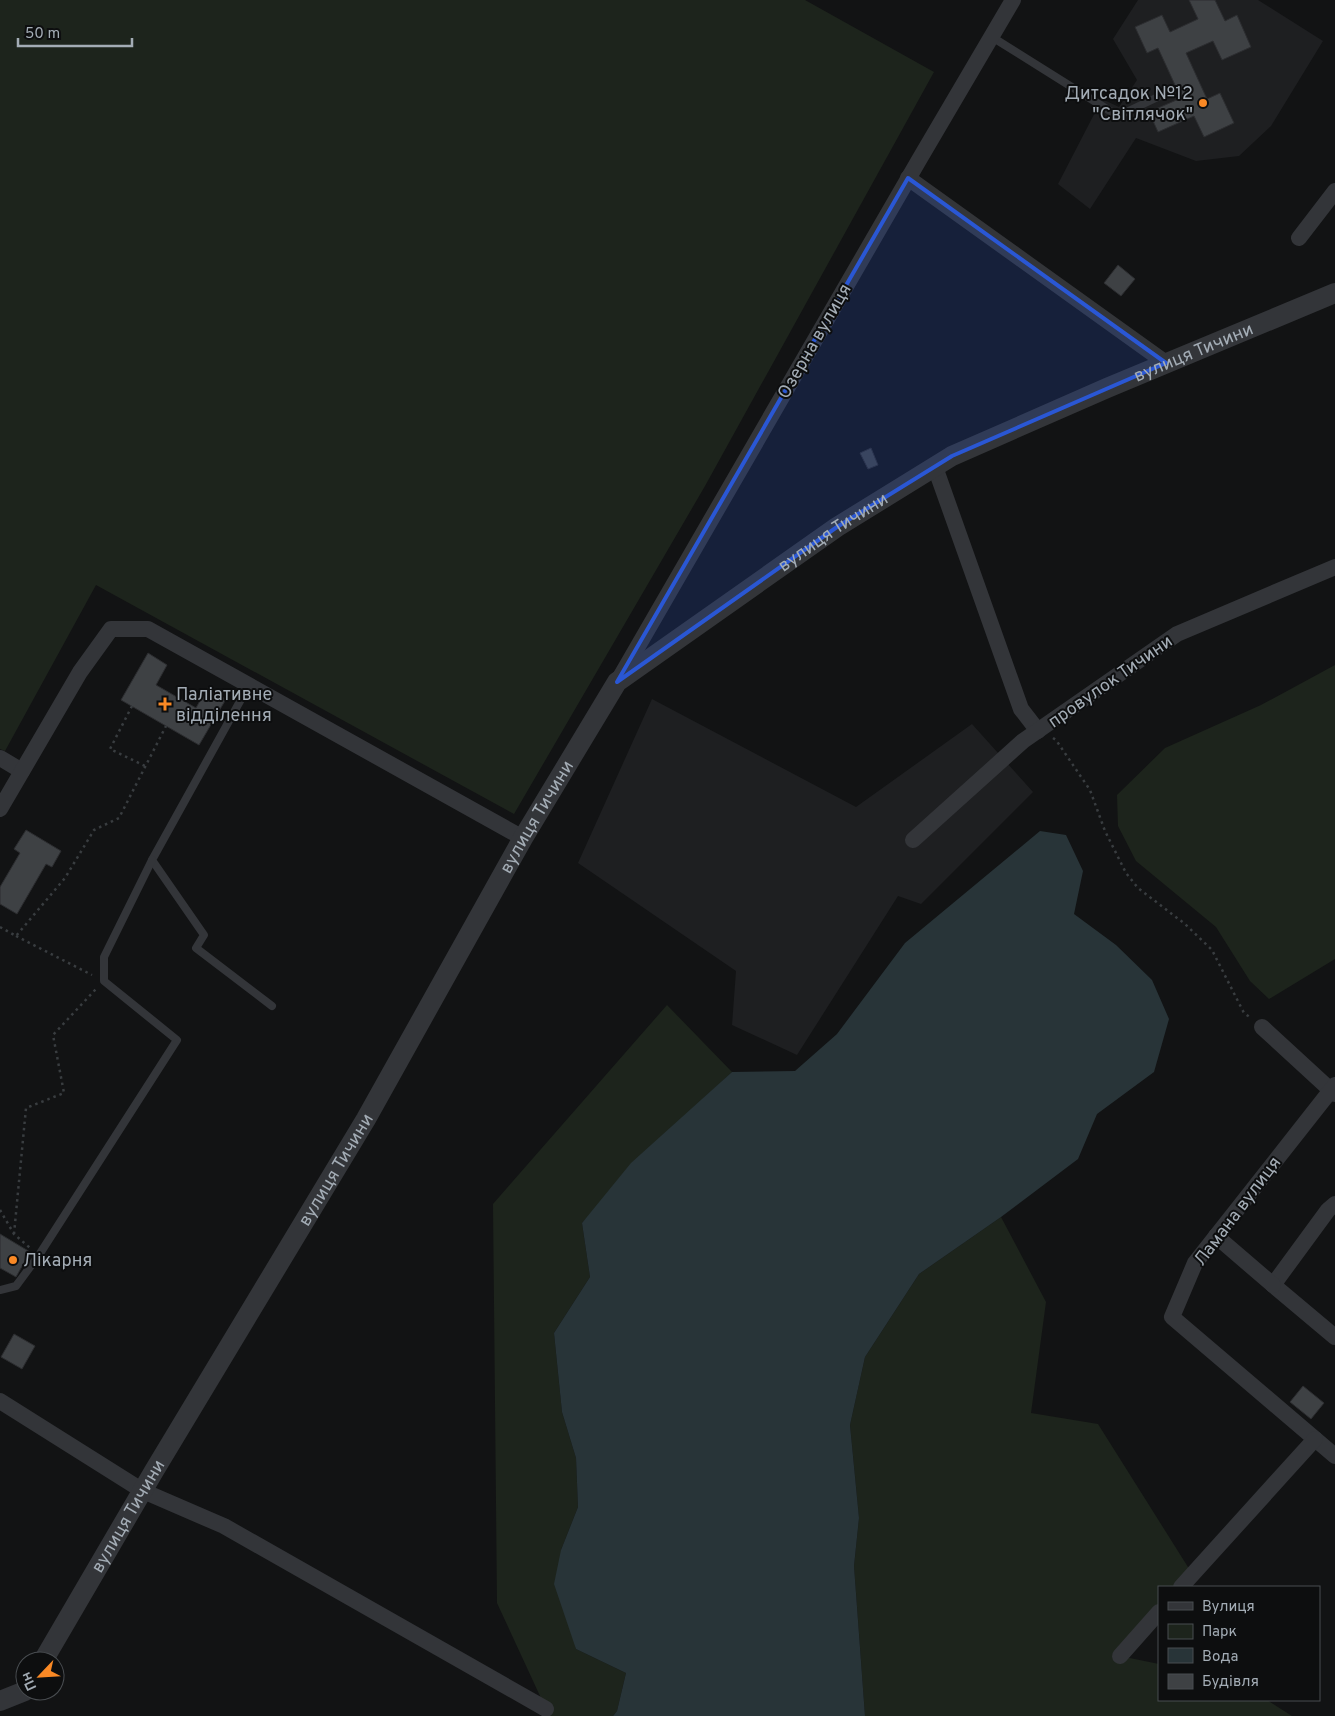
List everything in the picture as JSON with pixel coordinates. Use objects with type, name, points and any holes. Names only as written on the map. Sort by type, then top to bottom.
[{"type":"street","name":"Озерна вулиця","points":[[617,682],[1013,0]]},
{"type":"street","points":[[908,178],[1166,363]]},
{"type":"street","points":[[1299,238],[1335,191]]},
{"type":"street","name":"вулиця Тичини","points":[[49,1651],[366,1119],[523,838],[617,682],[837,527],[952,456],[1166,363],[1335,293]]},
{"type":"street","points":[[934,467],[1021,709],[1038,731]]},
{"type":"street","name":"провулок Тичини","points":[[913,840],[1023,741],[1177,634],[1335,567]]},
{"type":"street","points":[[0,809],[80,672],[110,629],[148,629],[523,838]]},
{"type":"street","points":[[0,758],[22,771]]},
{"type":"street","points":[[1262,1027],[1334,1090]]},
{"type":"street","name":"Ламана вулиця","points":[[1334,1090],[1195,1263],[1172,1317],[1335,1456]]},
{"type":"street","points":[[1273,1285],[1335,1204]]},
{"type":"street","points":[[1216,1236],[1335,1337]]},
{"type":"street","points":[[0,1401],[143,1491],[224,1526],[546,1709]]},
{"type":"street","points":[[1182,1586],[1315,1439]]},
{"type":"street","points":[[1120,1656],[1158,1613]]},
{"type":"street","points":[[0,1701],[15,1694]]},
{"type":"street","points":[[0,1707],[7,1716]]},
{"type":"lane","points":[[992,37],[1118,116],[1160,96]]},
{"type":"lane","points":[[0,1290],[16,1286],[39,1255],[177,1040],[104,981],[104,957],[152,860],[249,685]]},
{"type":"lane","points":[[152,860],[204,935],[196,948],[272,1006]]},
{"type":"path","points":[[132,706],[110,749],[145,766]]},
{"type":"path","points":[[16,936],[65,878],[94,830],[119,818],[166,726]]},
{"type":"path","points":[[1038,731],[1056,740],[1090,790],[1105,831],[1126,873],[1138,888],[1185,924],[1212,950],[1244,1013],[1262,1027]]},
{"type":"path","points":[[0,927],[104,981],[53,1035],[64,1093],[26,1108],[14,1234]]},
{"type":"path","points":[[0,1210],[14,1234],[39,1255]]},
{"type":"highlighted area","points":[[908,178],[1166,363],[952,456],[837,527],[617,682]]},
{"type":"shaded area","name":"Дитсадок №12 \"Світлячок\"","points":[[1138,0],[1258,0],[1323,41],[1271,126],[1239,156],[1196,161],[1136,138],[1090,209],[1058,184],[1102,99],[1119,107],[1137,80],[1113,39]]},
{"type":"shaded area","points":[[652,699],[856,807],[972,724],[1033,792],[921,904],[898,896],[797,1055],[732,1025],[736,971],[578,863]]},
{"type":"green space","points":[[0,0],[805,0],[934,72],[705,486],[514,814],[96,585],[5,751],[0,749]]},
{"type":"green space","points":[[1335,665],[1335,959],[1269,999],[1250,981],[1216,927],[1136,861],[1118,826],[1117,795],[1165,748],[1261,705]]},
{"type":"green space","points":[[667,1005],[732,1072],[686,1115],[582,1223],[590,1277],[554,1333],[562,1412],[576,1458],[578,1507],[561,1550],[576,1649],[626,1673],[617,1711],[613,1716],[544,1716],[546,1709],[497,1603],[493,1204]]},
{"type":"green space","points":[[1001,1217],[1046,1302],[1031,1413],[1098,1424],[1193,1575],[1182,1586],[1158,1586],[1158,1613],[1120,1656],[1158,1664],[1158,1701],[1269,1701],[1292,1716],[865,1716],[854,1566],[859,1518],[850,1425],[865,1357],[919,1274]]},
{"type":"water","points":[[1040,831],[1066,835],[1083,871],[1074,914],[1116,945],[1152,980],[1169,1019],[1154,1072],[1097,1114],[1078,1159],[1001,1217],[919,1274],[865,1357],[850,1425],[859,1518],[854,1566],[865,1716],[613,1716],[617,1711],[626,1673],[576,1649],[554,1584],[561,1550],[578,1507],[576,1458],[562,1412],[554,1333],[590,1277],[582,1223],[631,1163],[732,1072],[795,1071],[837,1034],[905,943]]},
{"type":"building","points":[[1189,0],[1215,0],[1225,21],[1237,15],[1251,47],[1222,60],[1213,41],[1186,53],[1207,99],[1220,93],[1234,123],[1204,137],[1194,116],[1158,132],[1149,112],[1181,98],[1158,48],[1147,53],[1135,27],[1162,15],[1170,32],[1198,19]]},
{"type":"building","points":[[1118,265],[1135,279],[1121,296],[1104,283]]},
{"type":"building","points":[[871,448],[878,465],[868,469],[860,453]]},
{"type":"building","points":[[148,653],[167,665],[156,685],[196,708],[207,688],[226,699],[199,745],[121,700]]},
{"type":"building","points":[[26,830],[61,851],[52,867],[46,864],[17,914],[0,904],[0,887],[20,853],[14,849]]},
{"type":"building","name":"Лікарня","points":[[0,1234],[30,1252],[16,1277],[0,1268]]},
{"type":"building","points":[[14,1334],[35,1346],[22,1369],[1,1357]]},
{"type":"building","points":[[1303,1386],[1324,1403],[1311,1419],[1290,1402]]},
{"type":"place","name":"Дитсадок №12 \"Світлячок\"","points":[[1203,103]]},
{"type":"place","name":"Паліативне відділення","points":[[165,704]]},
{"type":"place","name":"Лікарня","points":[[13,1260]]}]
